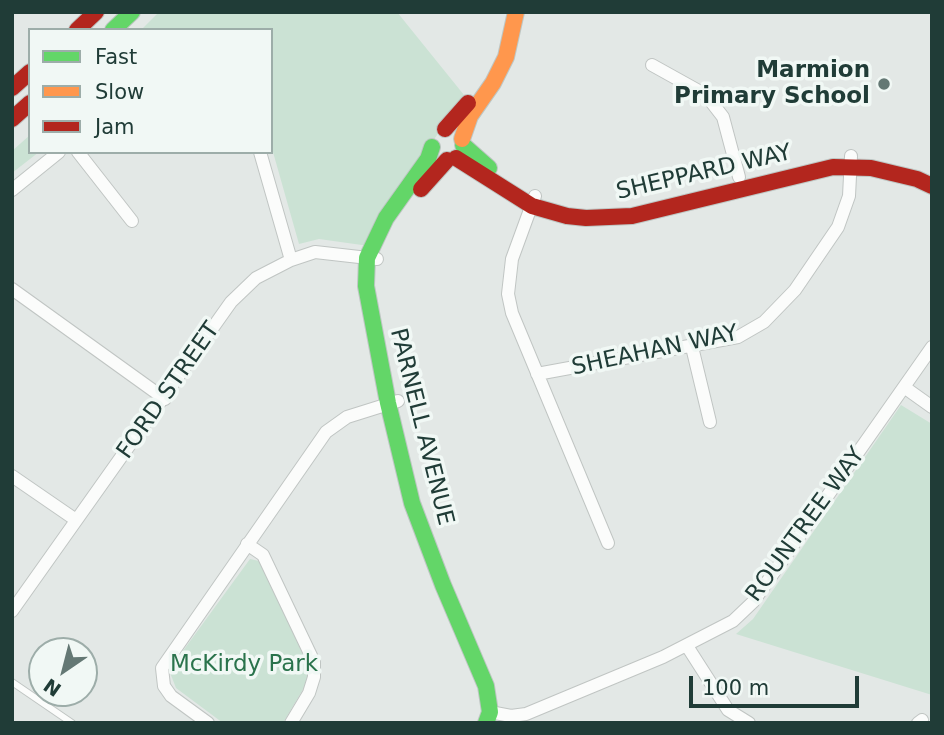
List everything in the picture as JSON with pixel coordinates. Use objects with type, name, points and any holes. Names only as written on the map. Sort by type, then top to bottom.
[{"type":"main road","points":[[79,28],[96,12]]},
{"type":"main road","points":[[115,28],[132,12]]},
{"type":"main road","name":"PARNELL AVENUE","points":[[492,718],[496,686],[432,534],[393,402],[372,259],[386,218],[428,159],[436,134],[445,129],[464,108],[485,77],[500,41],[506,12]]},
{"type":"main road","name":"PARNELL AVENUE","points":[[372,259],[429,178],[457,151],[470,116],[493,83],[506,57],[516,12]]},
{"type":"main road","points":[[12,88],[28,74]]},
{"type":"main road","points":[[12,118],[28,105]]},
{"type":"main road","points":[[432,147],[436,155],[457,151],[455,131],[445,129]]},
{"type":"main road","name":"SHEPPARD WAY","points":[[457,151],[492,170],[534,201],[567,216],[586,218],[632,216],[852,161],[932,186]]},
{"type":"main road","name":"SHEPPARD WAY","points":[[534,201],[598,209],[611,208],[654,201],[811,159],[852,161],[886,158],[932,173]]},
{"type":"street","points":[[652,65],[706,95],[723,117],[739,177]]},
{"type":"street","points":[[12,190],[57,154]]},
{"type":"street","points":[[80,154],[132,221]]},
{"type":"street","points":[[261,154],[291,260]]},
{"type":"street","name":"SHEAHAN WAY","points":[[537,374],[738,337],[764,322],[795,290],[838,227],[845,213],[852,161]]},
{"type":"street","points":[[534,201],[512,259],[509,294],[516,325],[608,543]]},
{"type":"street","name":"FORD STREET","points":[[12,611],[231,302],[256,278],[291,260],[315,252],[372,259]]},
{"type":"street","points":[[12,289],[164,399]]},
{"type":"street","points":[[692,347],[710,422]]},
{"type":"street","name":"ROUNTREE WAY","points":[[492,718],[526,715],[687,646],[733,621],[753,602],[932,347]]},
{"type":"street","points":[[904,387],[932,407]]},
{"type":"street","points":[[208,723],[171,696],[164,686],[162,668],[326,432],[347,417],[393,402]]},
{"type":"street","points":[[12,476],[76,520]]},
{"type":"street","points":[[247,544],[263,555],[314,662],[314,677],[309,694],[291,723]]},
{"type":"street","points":[[687,646],[728,710],[749,723]]},
{"type":"lane","points":[[12,682],[72,723]]},
{"type":"green space","points":[[159,12],[397,12],[464,95],[379,221],[369,246],[319,239],[299,244],[273,152],[273,28],[143,28]]},
{"type":"green space","points":[[28,137],[28,154],[36,154],[12,173],[12,151]]},
{"type":"green space","points":[[901,405],[932,424],[932,695],[736,634],[753,619]]},
{"type":"green space","name":"McKirdy Park","points":[[250,559],[259,561],[306,660],[308,681],[283,723],[223,723],[176,688],[169,670]]},
{"type":"traffic: fast","points":[[115,28],[132,12]]},
{"type":"traffic: fast","points":[[463,145],[489,168]]},
{"type":"traffic: fast","points":[[432,147],[428,159],[386,218],[376,239],[367,258],[366,286],[388,403],[412,503],[486,686],[490,712],[486,723]]},
{"type":"traffic: slow","points":[[462,139],[470,116],[493,83],[506,57],[516,12]]},
{"type":"traffic: jam","points":[[79,28],[96,12]]},
{"type":"traffic: jam","points":[[12,88],[28,74]]},
{"type":"traffic: jam","points":[[445,129],[468,103]]},
{"type":"traffic: jam","points":[[12,119],[28,105]]},
{"type":"traffic: jam","points":[[456,158],[532,206],[567,216],[586,218],[632,216],[833,167],[871,168],[917,179],[932,186]]},
{"type":"traffic: jam","points":[[421,189],[447,160]]},
{"type":"place","name":"Marmion Primary School","points":[[884,84]]}]
